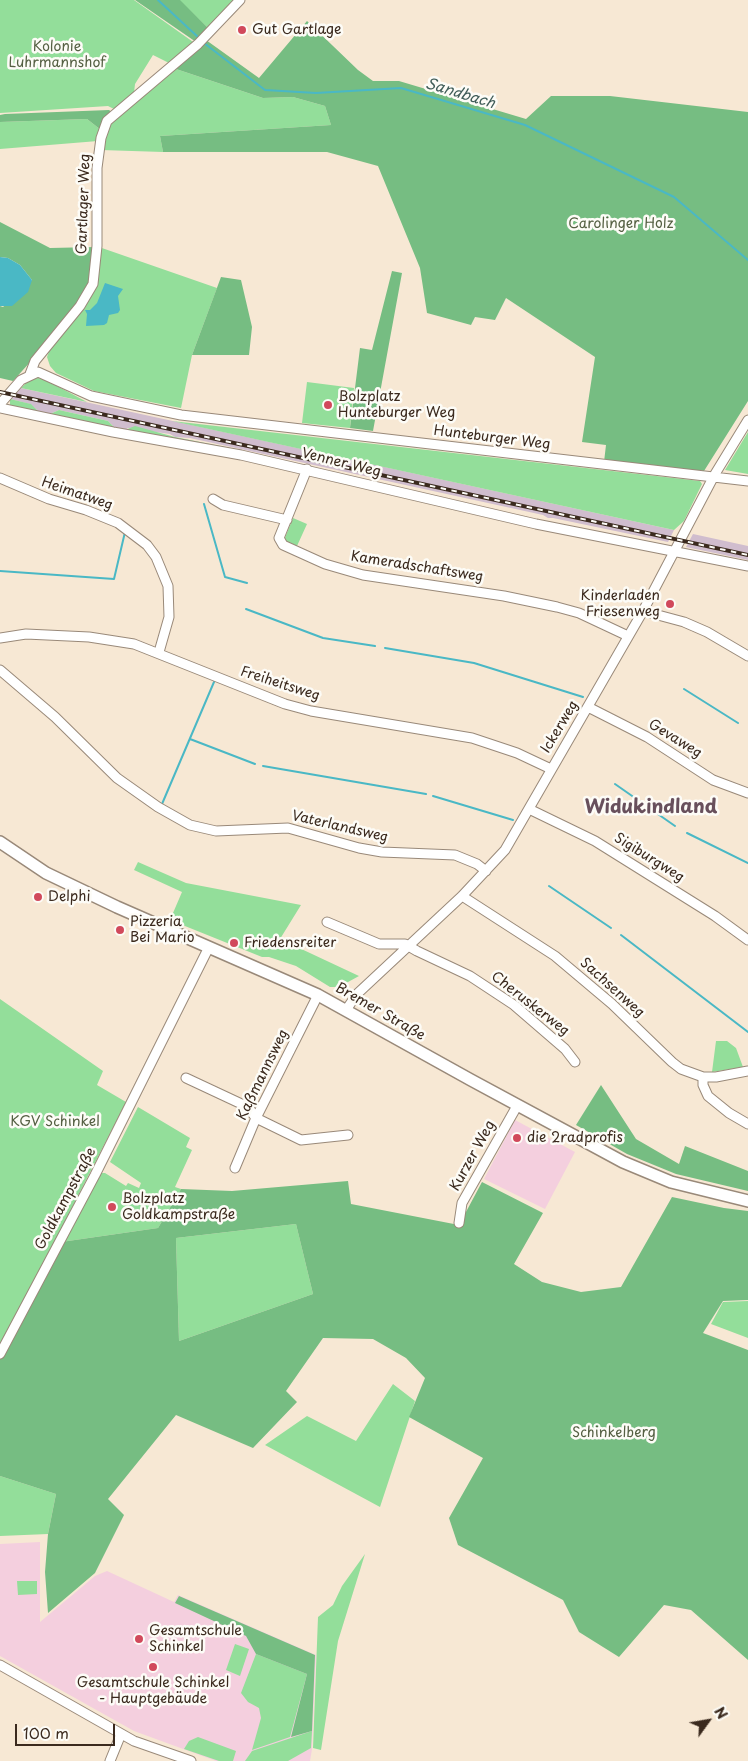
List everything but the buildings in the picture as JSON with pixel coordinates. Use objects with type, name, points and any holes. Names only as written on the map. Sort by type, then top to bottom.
[{"type":"main road","name":"Bremer Straße","points":[[0,842],[46,873],[208,949],[318,995],[517,1106],[646,1172],[670,1182],[748,1201]]},
{"type":"street","name":"Gartlager Weg","points":[[0,406],[21,380],[30,374],[35,362],[80,306],[93,284],[97,246],[97,168],[101,138],[107,121],[201,41],[240,0]]},
{"type":"street","name":"Hunteburger Weg","points":[[30,374],[38,372],[46,374],[92,396],[181,415],[748,481]]},
{"type":"street","name":"Venner Weg","points":[[0,406],[306,469],[536,524],[748,566]]},
{"type":"street","name":"Ickerweg","points":[[346,1010],[358,994],[462,896],[505,850],[643,611],[714,477],[748,420]]},
{"type":"street","name":"Kameradschaftsweg","points":[[306,469],[279,542],[324,564],[363,575],[533,601],[580,613],[628,636]]},
{"type":"street","name":"Heimatweg","points":[[0,478],[48,499],[86,510],[118,523],[147,545],[156,557],[168,586],[169,617],[159,652]]},
{"type":"street","points":[[213,499],[223,505],[287,520]]},
{"type":"street","points":[[643,611],[684,622],[707,632],[748,656]]},
{"type":"street","name":"Freiheitsweg","points":[[0,638],[26,634],[89,637],[121,641],[159,652],[285,704],[311,711],[472,738],[517,753],[551,769]]},
{"type":"street","name":"Vaterlandsweg","points":[[0,670],[55,717],[117,778],[158,807],[190,825],[216,831],[288,828],[359,848],[382,852],[455,855],[477,864],[486,872]]},
{"type":"street","name":"Gevaweg","points":[[588,708],[647,737],[713,780],[748,793]]},
{"type":"street","name":"Sigiburgweg","points":[[529,809],[595,841],[715,916],[748,940]]},
{"type":"street","name":"Sachsenweg","points":[[462,896],[555,956],[612,1004],[672,1062],[692,1074],[703,1077],[716,1077],[748,1071]]},
{"type":"street","points":[[327,922],[379,944],[400,942],[409,946]]},
{"type":"street","name":"Cheruskerweg","points":[[409,946],[494,990],[565,1049],[575,1062]]},
{"type":"street","name":"Goldkampstraße","points":[[0,1354],[95,1175],[208,949]]},
{"type":"street","name":"Kaßmannsweg","points":[[235,1168],[256,1118],[318,995]]},
{"type":"street","points":[[703,1077],[703,1085],[708,1096],[729,1113],[748,1124]]},
{"type":"street","points":[[186,1078],[248,1107],[256,1118],[301,1140],[348,1135]]},
{"type":"street","name":"Kurzer Weg","points":[[459,1222],[462,1203],[517,1106]]},
{"type":"street","points":[[0,1665],[134,1741],[191,1761]]},
{"type":"street","points":[[110,1761],[121,1734]]},
{"type":"shaded area","points":[[21,388],[674,530],[668,542],[548,518],[543,515],[190,438],[128,428],[125,430],[115,428],[108,421],[59,410],[50,414],[38,411],[30,404],[10,399]]},
{"type":"shaded area","points":[[693,534],[748,546],[748,560],[686,547]]},
{"type":"shaded area","points":[[515,1120],[575,1152],[545,1209],[484,1179]]},
{"type":"shaded area","name":"Gesamtschule Schinkel","points":[[40,1542],[40,1622],[95,1576],[107,1571],[174,1602],[178,1595],[316,1655],[310,1761],[216,1761],[134,1731],[0,1656],[0,1544]]},
{"type":"green space","name":"Kolonie Luhrmannshof","points":[[0,0],[134,0],[196,44],[171,64],[153,55],[135,84],[134,93],[114,109],[108,106],[0,113]]},
{"type":"green space","points":[[135,0],[180,0],[209,29],[196,42]]},
{"type":"green space","points":[[179,0],[236,0],[209,29]]},
{"type":"green space","name":"Carolinger Holz","points":[[307,21],[358,70],[373,81],[399,81],[526,119],[551,96],[610,96],[748,112],[748,401],[704,471],[604,462],[606,445],[582,442],[595,357],[506,298],[495,320],[475,317],[471,325],[427,313],[420,268],[378,166],[327,152],[163,152],[160,136],[331,125],[325,106],[293,97],[263,98],[173,68],[206,40],[259,78]]},
{"type":"green space","points":[[173,68],[263,98],[293,97],[325,106],[331,125],[160,136],[163,152],[101,150],[111,122]]},
{"type":"green space","points":[[109,110],[112,112],[101,130],[87,119],[0,122],[0,115],[5,114]]},
{"type":"green space","points":[[87,119],[101,130],[98,141],[0,149],[0,122]]},
{"type":"green space","points":[[0,222],[50,248],[95,247],[94,269],[86,293],[41,350],[13,381],[0,378],[0,306],[3,307],[32,280],[20,265],[8,258],[0,257]]},
{"type":"green space","points":[[99,247],[217,288],[192,355],[181,408],[94,391],[56,373],[50,366],[47,357],[50,349]]},
{"type":"green space","points":[[392,271],[402,273],[373,431],[350,428],[360,348],[372,350]]},
{"type":"green space","points":[[221,277],[241,280],[252,327],[249,355],[192,355]]},
{"type":"green space","points":[[38,378],[44,379],[87,402],[21,388],[28,381]]},
{"type":"green space","name":"Bolzplatz Hunteburger Weg","points":[[307,382],[354,388],[350,428],[302,423]]},
{"type":"green space","points":[[10,399],[31,404],[38,411],[50,414],[59,410],[108,421],[115,428],[125,430],[135,426],[175,437],[250,452],[114,430],[13,407],[10,405]]},
{"type":"green space","points":[[172,421],[700,481],[702,484],[684,521],[674,530]]},
{"type":"green space","points":[[748,432],[748,474],[725,470]]},
{"type":"green space","points":[[293,518],[307,524],[297,546],[284,540]]},
{"type":"green space","points":[[138,862],[186,883],[301,905],[280,939],[359,976],[339,987],[330,987],[296,966],[269,957],[262,957],[170,920],[182,892],[134,870]]},
{"type":"green space","name":"KGV Schinkel","points":[[0,999],[103,1071],[97,1085],[126,1102],[0,1348]]},
{"type":"green space","points":[[716,1041],[727,1041],[736,1048],[743,1067],[712,1072]]},
{"type":"green space","points":[[601,1085],[636,1139],[679,1164],[685,1146],[748,1171],[748,1191],[676,1174],[627,1154],[576,1125]]},
{"type":"green space","points":[[138,1107],[190,1138],[186,1147],[192,1150],[175,1187],[181,1189],[158,1228],[61,1242],[101,1173],[105,1173],[126,1186],[128,1183],[139,1188],[141,1183],[110,1162]]},
{"type":"green space","name":"Schinkelberg","points":[[348,1181],[351,1204],[459,1225],[482,1182],[543,1213],[514,1264],[542,1282],[581,1292],[621,1287],[672,1197],[748,1211],[748,1300],[723,1301],[703,1333],[748,1350],[748,1660],[691,1610],[664,1605],[619,1657],[579,1632],[563,1600],[458,1545],[449,1518],[483,1458],[409,1417],[425,1378],[406,1358],[373,1339],[323,1338],[286,1391],[297,1402],[253,1448],[176,1415],[108,1499],[124,1515],[95,1573],[48,1613],[45,1572],[48,1534],[56,1494],[0,1476],[0,1356],[61,1242],[158,1228],[181,1189],[232,1191]],"holes":[[[296,1224],[313,1294],[179,1341],[176,1238]]]},
{"type":"green space","points":[[296,1224],[313,1294],[179,1341],[176,1238]]},
{"type":"green space","points":[[748,1301],[748,1338],[711,1324],[723,1302]]},
{"type":"green space","points":[[393,1384],[415,1401],[380,1507],[265,1445],[307,1416],[356,1441]]},
{"type":"green space","points":[[0,1476],[56,1494],[48,1534],[0,1536]]},
{"type":"green space","points":[[365,1554],[338,1641],[321,1750],[313,1748],[318,1617],[333,1605],[342,1586]]},
{"type":"green space","points":[[17,1581],[37,1581],[37,1594],[18,1595]]},
{"type":"green space","points":[[179,1596],[315,1655],[312,1731],[291,1737],[307,1674],[256,1654],[246,1636],[175,1603]]},
{"type":"green space","points":[[235,1644],[249,1649],[240,1676],[226,1670]]},
{"type":"green space","points":[[256,1654],[307,1674],[290,1737],[252,1750],[261,1718],[259,1708],[248,1702],[241,1693]]},
{"type":"green space","points":[[312,1731],[311,1748],[288,1761],[245,1761],[252,1751]]},
{"type":"green space","points":[[198,1737],[236,1751],[233,1761],[219,1761],[184,1749],[189,1741]]},
{"type":"water","points":[[0,257],[8,258],[20,265],[32,280],[28,292],[12,306],[0,306]]},
{"type":"water","points":[[105,283],[123,289],[118,296],[120,310],[118,313],[109,315],[107,323],[104,325],[86,326],[87,314],[85,310],[90,310],[97,303]]},
{"type":"waterway","name":"Sandbach","points":[[158,0],[199,38]]},
{"type":"waterway","name":"Sandbach","points":[[204,43],[265,90],[316,93],[401,88],[525,125],[674,197],[748,260]]},
{"type":"waterway","points":[[204,504],[225,577],[247,583]]},
{"type":"waterway","points":[[0,571],[114,579],[125,532]]},
{"type":"waterway","points":[[246,609],[323,638],[375,646]]},
{"type":"waterway","points":[[385,648],[474,663],[583,697]]},
{"type":"waterway","points":[[162,804],[214,682]]},
{"type":"waterway","points":[[684,689],[738,723]]},
{"type":"waterway","points":[[190,739],[255,764]]},
{"type":"waterway","points":[[263,766],[426,794]]},
{"type":"waterway","points":[[615,784],[675,826]]},
{"type":"waterway","points":[[433,796],[513,820]]},
{"type":"waterway","points":[[687,833],[748,863]]},
{"type":"waterway","points":[[549,886],[611,928]]},
{"type":"waterway","points":[[621,935],[748,1032]]},
{"type":"railway","points":[[0,392],[748,555]]},
{"type":"place","name":"Gut Gartlage","points":[[242,30]]},
{"type":"place","name":"Bolzplatz Hunteburger Weg","points":[[328,405]]},
{"type":"place","name":"Kinderladen Friesenweg","points":[[670,604]]},
{"type":"place","name":"Delphi","points":[[38,897]]},
{"type":"place","name":"Pizzeria Bei Mario","points":[[120,930]]},
{"type":"place","name":"Friedensreiter","points":[[234,943]]},
{"type":"place","name":"die 2radprofis","points":[[517,1138]]},
{"type":"place","name":"Bolzplatz Goldkampstraße","points":[[112,1207]]},
{"type":"place","name":"Gesamtschule Schinkel","points":[[139,1639]]},
{"type":"place","name":"Gesamtschule Schinkel - Hauptgebäude","points":[[153,1667]]},
{"type":"district","name":"Widukindland","points":[[651,808]]}]
